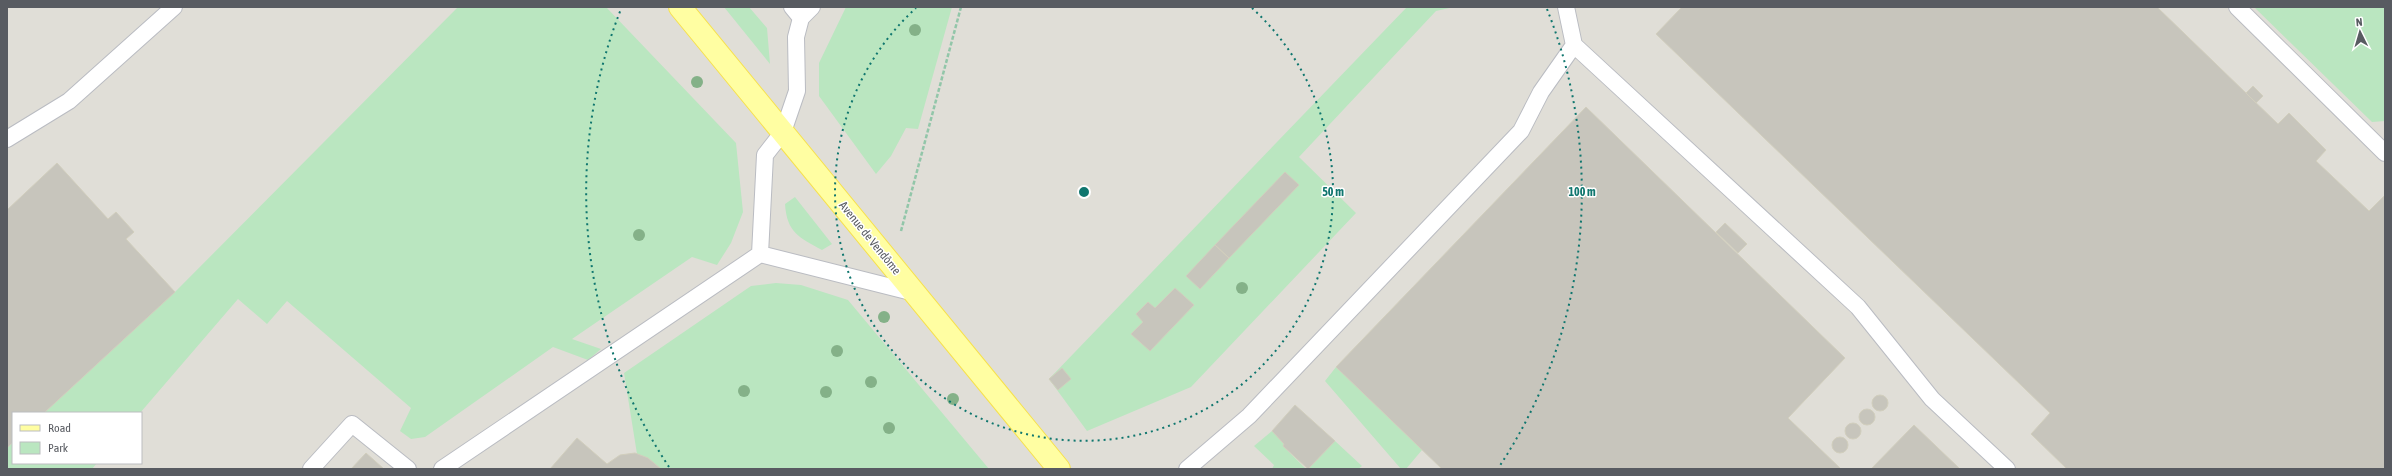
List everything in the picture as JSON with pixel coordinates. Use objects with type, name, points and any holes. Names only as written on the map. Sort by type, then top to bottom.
[{"type":"main road","name":"Avenue de Vendôme","points":[[680,7],[1059,469]]},
{"type":"lane","points":[[7,139],[69,101],[174,7]]},
{"type":"lane","points":[[1566,7],[1574,45],[1858,307],[1932,398],[2007,469]]},
{"type":"lane","points":[[2237,7],[2385,153]]},
{"type":"lane","points":[[760,254],[766,154],[783,132],[797,91],[796,37],[802,11]]},
{"type":"lane","points":[[1187,469],[1249,416],[1521,131],[1541,92],[1574,45]]},
{"type":"lane","points":[[442,469],[760,254],[915,293]]},
{"type":"lane","points":[[311,469],[352,424],[408,469]]},
{"type":"path","points":[[892,266],[962,7]]},
{"type":"shaded area","points":[[7,7],[2385,7],[2385,469],[7,469]]},
{"type":"green space","points":[[458,7],[606,7],[736,143],[743,212],[731,243],[717,265],[692,257],[572,339],[601,349],[588,360],[553,347],[425,437],[411,439],[400,431],[411,408],[287,301],[267,324],[238,299],[141,412],[45,412],[175,292]]},
{"type":"green space","points":[[724,7],[749,7],[767,28],[770,64]]},
{"type":"green space","points":[[846,7],[952,7],[918,129],[906,128],[891,156],[876,174],[819,96],[819,63]]},
{"type":"green space","points":[[1407,7],[1454,7],[1436,11],[1299,157],[1356,213],[1191,387],[1087,431],[1049,379]]},
{"type":"green space","points":[[2254,7],[2385,7],[2385,121],[2372,122]]},
{"type":"green space","points":[[795,197],[832,244],[822,250],[801,237],[792,228],[788,222],[785,204]]},
{"type":"green space","points":[[776,283],[801,285],[848,300],[989,469],[661,469],[648,458],[637,454],[624,373],[751,286]]},
{"type":"green space","points":[[1336,367],[1422,450],[1406,469],[1401,469],[1325,381]]},
{"type":"green space","points":[[1272,431],[1284,444],[1283,446],[1306,469],[1272,469],[1274,465],[1254,446]]},
{"type":"green space","points":[[1335,441],[1362,466],[1358,469],[1308,469]]},
{"type":"green space","points":[[12,443],[12,464],[96,464],[92,469],[7,469],[7,448]]},
{"type":"building","points":[[1682,7],[2157,7],[2278,124],[2289,113],[2326,150],[2316,161],[2369,211],[2385,195],[2385,469],[2067,469],[2031,434],[2050,413],[1656,34]]},
{"type":"building","points":[[2253,86],[2263,96],[2256,103],[2246,93]]},
{"type":"building","points":[[1586,107],[1845,358],[1788,418],[1841,469],[1442,469],[1336,367]]},
{"type":"building","points":[[57,163],[108,219],[116,212],[134,232],[126,239],[175,292],[45,412],[12,412],[12,443],[7,448],[7,210]]},
{"type":"building","points":[[1285,172],[1299,185],[1229,258],[1215,245]]},
{"type":"building","points":[[1725,223],[1747,244],[1738,253],[1716,232]]},
{"type":"building","points":[[1215,245],[1229,258],[1200,289],[1186,276]]},
{"type":"building","points":[[1175,288],[1194,305],[1150,351],[1131,334],[1143,322],[1136,314],[1148,302],[1155,308]]},
{"type":"building","points":[[1062,368],[1071,379],[1058,390],[1049,379]]},
{"type":"building","points":[[1877,395],[1883,395],[1888,400],[1886,409],[1883,411],[1877,411],[1872,406],[1872,400]]},
{"type":"building","points":[[1295,405],[1335,441],[1308,469],[1283,446],[1284,444],[1272,431]]},
{"type":"building","points":[[1864,409],[1870,409],[1875,414],[1873,423],[1870,425],[1864,425],[1859,420],[1859,414]]},
{"type":"building","points":[[1850,423],[1856,423],[1861,428],[1859,437],[1856,439],[1850,439],[1845,434],[1845,428]]},
{"type":"building","points":[[1914,425],[1960,469],[1871,469]]},
{"type":"building","points":[[1837,437],[1843,437],[1848,442],[1846,451],[1843,453],[1837,453],[1832,448],[1832,442]]},
{"type":"building","points":[[577,438],[607,464],[620,455],[635,453],[648,458],[661,469],[550,469]]},
{"type":"building","points":[[366,453],[384,469],[351,469]]}]
